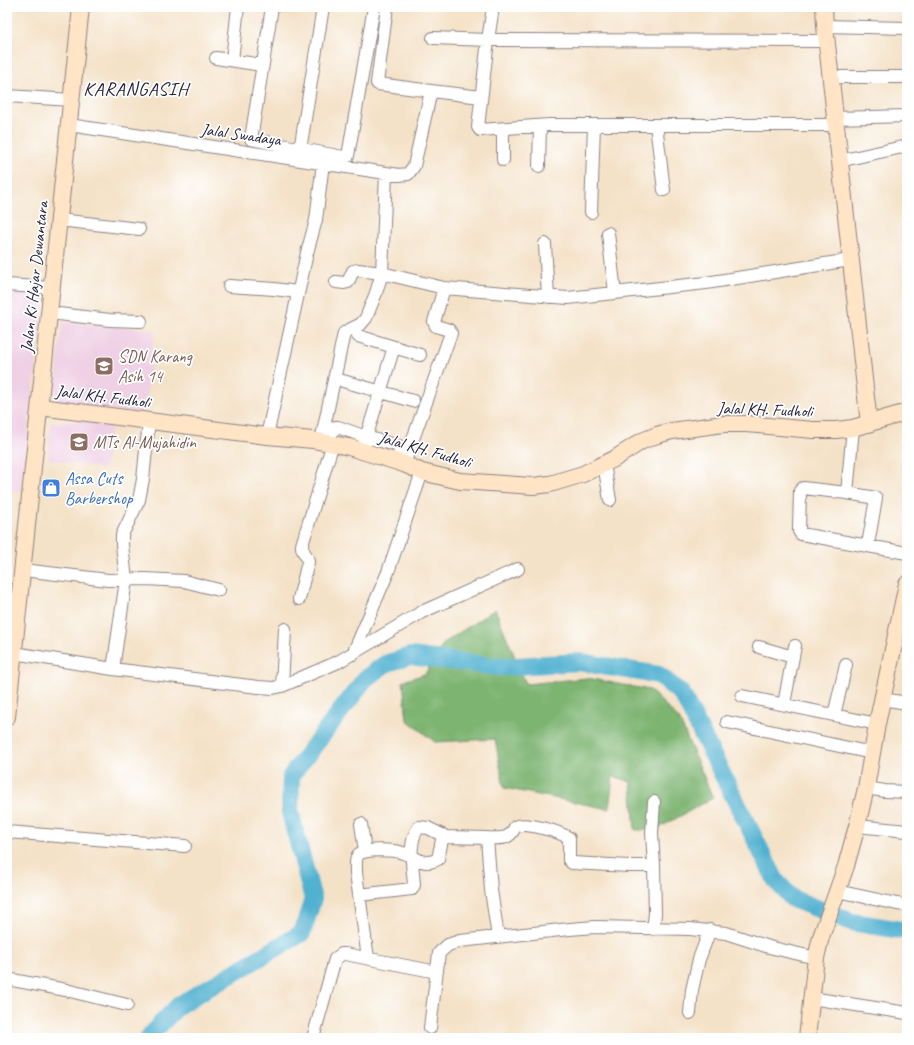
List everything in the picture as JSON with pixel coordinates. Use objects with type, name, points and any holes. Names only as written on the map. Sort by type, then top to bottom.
[{"type":"main road","name":"Jalan Ki Hajar Dewantara","points":[[7,717],[81,7]]},
{"type":"main road","points":[[824,7],[839,161],[869,424]]},
{"type":"main road","name":"Jalal KH. Fudholi","points":[[40,407],[267,436],[364,444],[422,472],[460,481],[533,486],[564,481],[583,474],[604,464],[642,441],[672,431],[730,424],[813,430],[836,430],[869,424],[907,412]]},
{"type":"main road","points":[[807,1038],[816,958],[821,937],[846,866],[857,826],[866,788],[882,699],[907,584]]},
{"type":"street","points":[[232,60],[238,7]]},
{"type":"street","points":[[272,7],[251,139],[343,158],[348,156],[374,7]]},
{"type":"street","points":[[300,150],[324,7]]},
{"type":"street","points":[[387,7],[376,83],[482,97]]},
{"type":"street","points":[[493,7],[478,129],[481,130],[540,126],[835,121],[907,116]]},
{"type":"street","points":[[433,38],[488,40],[826,33],[907,28]]},
{"type":"street","points":[[216,58],[262,65]]},
{"type":"street","points":[[830,77],[907,77]]},
{"type":"street","name":"Jalal Swadaya","points":[[69,125],[399,175],[408,174],[414,166],[431,91]]},
{"type":"street","points":[[7,96],[72,100]]},
{"type":"street","points":[[591,212],[594,125]]},
{"type":"street","points":[[656,125],[664,190]]},
{"type":"street","points":[[539,166],[540,126]]},
{"type":"street","points":[[503,129],[503,160]]},
{"type":"street","points":[[839,161],[907,146]]},
{"type":"street","points":[[267,436],[298,292],[316,220],[323,163]]},
{"type":"street","points":[[299,599],[308,562],[308,557],[303,551],[302,546],[328,442],[344,333],[347,330],[361,324],[366,318],[382,273],[386,173]]},
{"type":"street","points":[[59,220],[139,229]]},
{"type":"street","points":[[608,233],[614,293]]},
{"type":"street","points":[[545,244],[548,297]]},
{"type":"street","points":[[336,282],[348,282],[354,270],[382,273],[444,288],[568,298],[706,283],[850,260]]},
{"type":"street","points":[[7,285],[52,288]]},
{"type":"street","points":[[229,286],[298,292]]},
{"type":"street","points":[[401,463],[451,333],[449,330],[436,326],[434,322],[444,288]]},
{"type":"street","points":[[50,313],[110,320],[141,321]]},
{"type":"street","points":[[358,336],[420,355]]},
{"type":"street","points":[[364,444],[394,348]]},
{"type":"street","points":[[343,381],[413,401]]},
{"type":"street","points":[[113,669],[126,580],[122,535],[139,500],[143,479],[149,421]]},
{"type":"street","points":[[847,493],[853,428]]},
{"type":"street","points":[[604,464],[610,500]]},
{"type":"street","points":[[353,654],[388,572],[422,472]]},
{"type":"street","points":[[868,545],[876,498],[847,493],[801,489],[799,533],[907,553]]},
{"type":"street","points":[[14,653],[113,669],[272,688],[282,686],[331,665],[353,654],[422,612],[518,569]]},
{"type":"street","points":[[23,570],[108,580],[145,579],[184,581],[219,590]]},
{"type":"street","points":[[282,686],[285,629]]},
{"type":"street","points":[[759,647],[794,651],[784,704]]},
{"type":"street","points":[[834,715],[846,665]]},
{"type":"street","points":[[742,696],[877,724]]},
{"type":"street","points":[[882,699],[907,703]]},
{"type":"street","points":[[727,722],[872,753]]},
{"type":"street","points":[[866,788],[907,792]]},
{"type":"street","points":[[653,929],[655,914],[652,833],[654,802]]},
{"type":"street","points":[[361,824],[364,850]]},
{"type":"street","points":[[359,895],[412,889],[414,885],[412,857],[415,832],[419,827],[428,828],[443,835],[454,837],[487,838],[508,837],[518,825],[539,828],[564,835],[569,838],[569,860],[572,864],[654,866]]},
{"type":"street","points":[[857,826],[907,831]]},
{"type":"street","points":[[7,832],[185,846]]},
{"type":"street","points":[[368,958],[356,873],[358,854],[364,850],[390,851],[403,853],[421,862],[432,862],[438,859],[443,835]]},
{"type":"street","points":[[487,838],[491,890],[498,937]]},
{"type":"street","points":[[835,894],[907,905]]},
{"type":"street","points":[[430,1028],[438,972],[439,953],[448,945],[460,941],[583,928],[710,930],[739,936],[769,947],[816,958]]},
{"type":"street","points":[[690,1013],[692,990],[699,959],[710,930]]},
{"type":"street","points":[[313,1038],[335,959],[342,954],[438,972]]},
{"type":"street","points":[[7,979],[66,990],[127,1005]]},
{"type":"street","points":[[811,998],[907,1013]]},
{"type":"shaded area","points":[[7,287],[45,290],[21,492],[7,490]]},
{"type":"shaded area","name":"SDN Karang Asih 14","points":[[62,322],[155,330],[145,414],[54,402]]},
{"type":"shaded area","name":"MTs Al-Mujahidin","points":[[84,421],[111,425],[105,469],[48,459],[51,423]]},
{"type":"green space","points":[[495,609],[526,684],[587,678],[650,690],[679,719],[713,798],[655,830],[635,830],[631,782],[613,776],[609,809],[504,788],[495,739],[435,742],[407,720],[403,681],[425,674],[444,643]]},
{"type":"waterway","points":[[149,1038],[179,1005],[302,933],[313,899],[290,812],[291,776],[365,679],[385,664],[410,656],[500,667],[579,662],[659,675],[682,694],[776,881],[793,899],[852,922],[907,931]]},
{"type":"place","name":"SDN Karang Asih 14","points":[[104,366]]},
{"type":"place","name":"MTs Al-Mujahidin","points":[[79,442]]},
{"type":"place","name":"Assa Cuts Barbershop","points":[[51,488]]},
{"type":"district","name":"KARANGASIH","points":[[136,88]]}]
